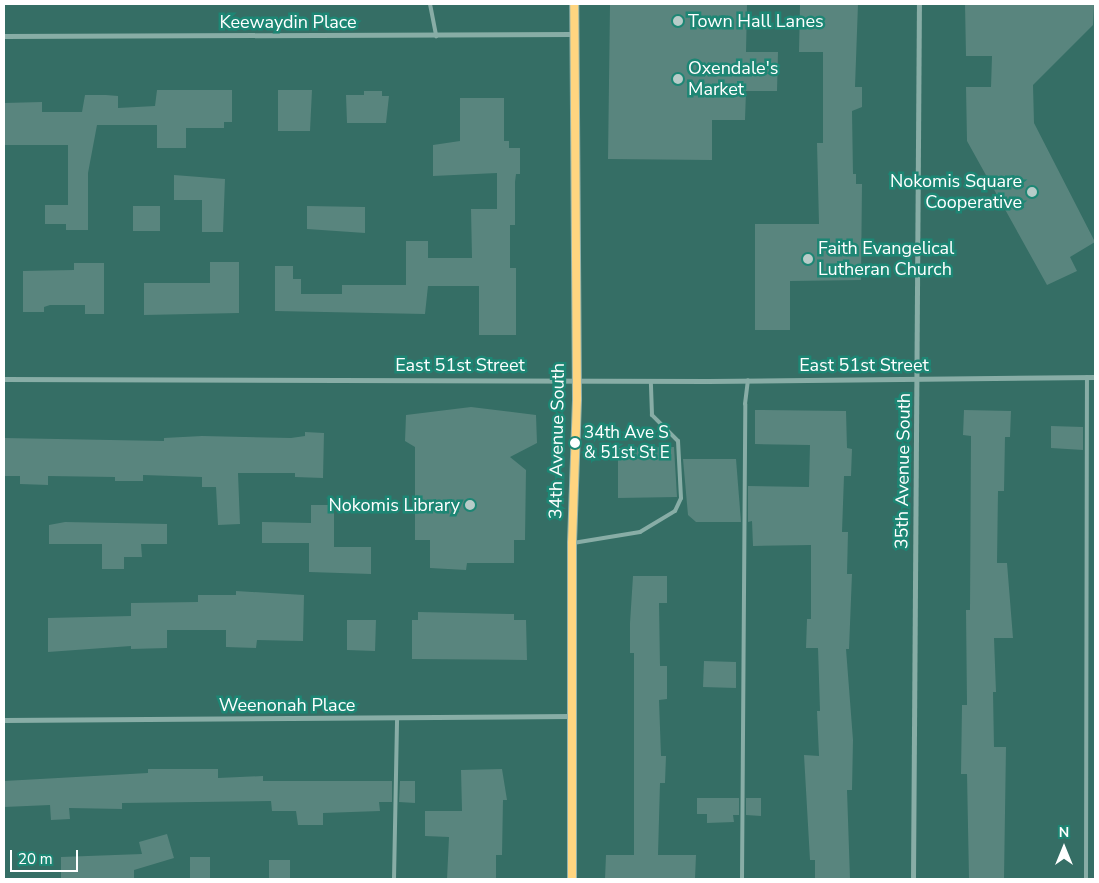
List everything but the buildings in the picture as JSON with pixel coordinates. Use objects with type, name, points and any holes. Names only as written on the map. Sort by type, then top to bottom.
[{"type":"street","name":"34th Avenue South","points":[[572,879],[570,716],[576,378],[574,4]]},
{"type":"street","name":"35th Avenue South","points":[[913,879],[918,378],[919,4]]},
{"type":"street","name":"Keewaydin Place","points":[[4,36],[436,36],[573,34]]},
{"type":"street","name":"East 51st Street","points":[[4,379],[576,378],[650,381],[1095,377]]},
{"type":"street","name":"Weenonah Place","points":[[4,720],[570,716]]},
{"type":"lane","points":[[430,4],[436,36]]},
{"type":"lane","points":[[1086,879],[1087,377]]},
{"type":"lane","points":[[742,879],[745,404],[748,380]]},
{"type":"lane","points":[[572,543],[640,532],[675,511],[681,498],[678,441],[652,415],[650,381]]},
{"type":"lane","points":[[394,879],[397,718]]},
{"type":"transit line","points":[[572,879],[572,543],[577,399],[574,4]]},
{"type":"place","name":"Town Hall Lanes","points":[[678,21]]},
{"type":"place","name":"Oxendale's Market","points":[[678,79]]},
{"type":"place","name":"Nokomis Square Cooperative","points":[[1032,192]]},
{"type":"place","name":"Faith Evangelical Lutheran Church","points":[[808,259]]},
{"type":"place","name":"34th Ave S & 51st St E","points":[[575,443]]},
{"type":"place","name":"Nokomis Library","points":[[470,505]]}]
